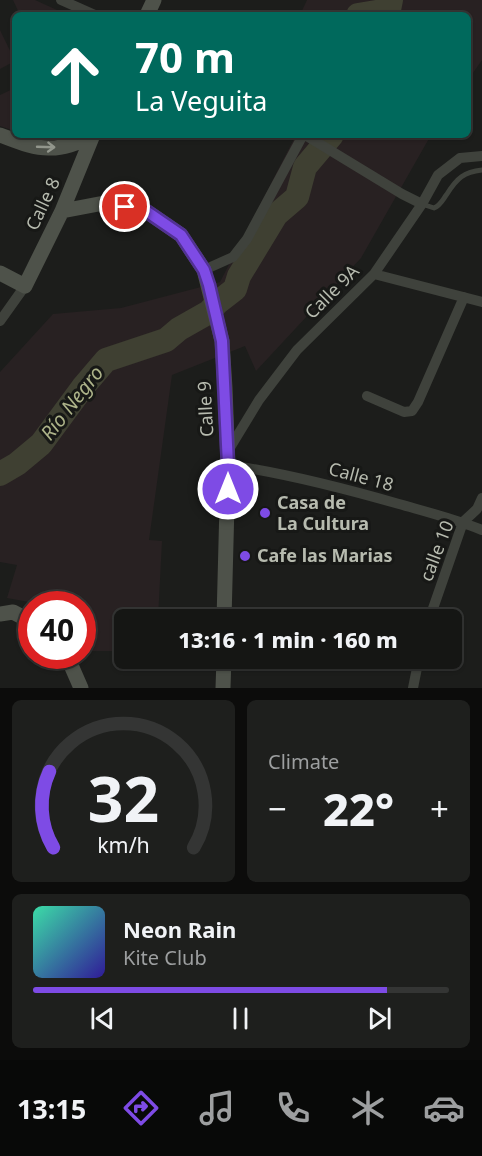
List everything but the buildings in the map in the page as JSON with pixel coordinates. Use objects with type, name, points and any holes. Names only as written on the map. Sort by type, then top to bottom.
[{"type":"street","points":[[61,0],[88,12]]},
{"type":"street","points":[[0,135],[32,146],[50,149],[87,138]]},
{"type":"street","name":"Calle 8","points":[[25,285],[63,211],[92,138]]},
{"type":"street","points":[[204,270],[233,257],[247,239],[303,138]]},
{"type":"street","points":[[310,138],[422,204]]},
{"type":"street","name":"Calle 9A","points":[[228,458],[259,400],[297,350],[374,274],[422,204],[438,175],[460,158],[482,156]]},
{"type":"street","name":"Calle 9","points":[[63,211],[104,203],[146,211],[181,235],[204,270],[222,341],[228,458],[224,609]]},
{"type":"street","points":[[0,273],[25,285],[0,321]]},
{"type":"street","points":[[374,274],[482,302]]},
{"type":"street","points":[[367,396],[404,412],[412,411],[464,297]]},
{"type":"street","name":"Calle 18","points":[[228,458],[463,522],[482,530]]},
{"type":"street","name":"calle 10","points":[[433,609],[463,522],[477,509],[482,498]]},
{"type":"street","points":[[0,614],[13,612],[18,615]]},
{"type":"street","points":[[73,669],[81,688]]},
{"type":"street","points":[[224,669],[224,688]]},
{"type":"street","points":[[413,688],[417,669]]},
{"type":"lane","points":[[422,204],[434,208],[439,207],[465,173],[482,170]]},
{"type":"shaded area","points":[[13,0],[35,0],[61,12],[19,12]]},
{"type":"shaded area","points":[[307,0],[482,0],[482,60],[471,76],[471,12],[301,12]]},
{"type":"shaded area","points":[[0,30],[12,55],[12,63],[0,69]]},
{"type":"shaded area","points":[[12,89],[12,130],[0,126],[0,95]]},
{"type":"shaded area","points":[[294,138],[429,138],[361,258],[256,371],[245,346],[172,375],[149,540],[162,541],[159,609],[114,609],[114,651],[96,651],[96,591],[18,591],[18,600],[7,598],[17,565],[0,562],[0,372],[53,314],[121,308],[220,282]]},
{"type":"waterway","name":"Río Negro","points":[[377,12],[389,10],[391,0]]},
{"type":"waterway","name":"Río Negro","points":[[0,474],[17,464],[41,444],[106,360],[166,340],[179,329],[209,312],[235,289],[239,276],[276,215],[297,197],[305,167],[329,138]]},
{"type":"place","name":"Casa de La Cultura","points":[[265,513]]},
{"type":"place","name":"Cafe las Marias","points":[[245,556]]},
{"type":"route","points":[[125,207],[146,211],[181,235],[204,270],[222,341],[228,489]]}]
